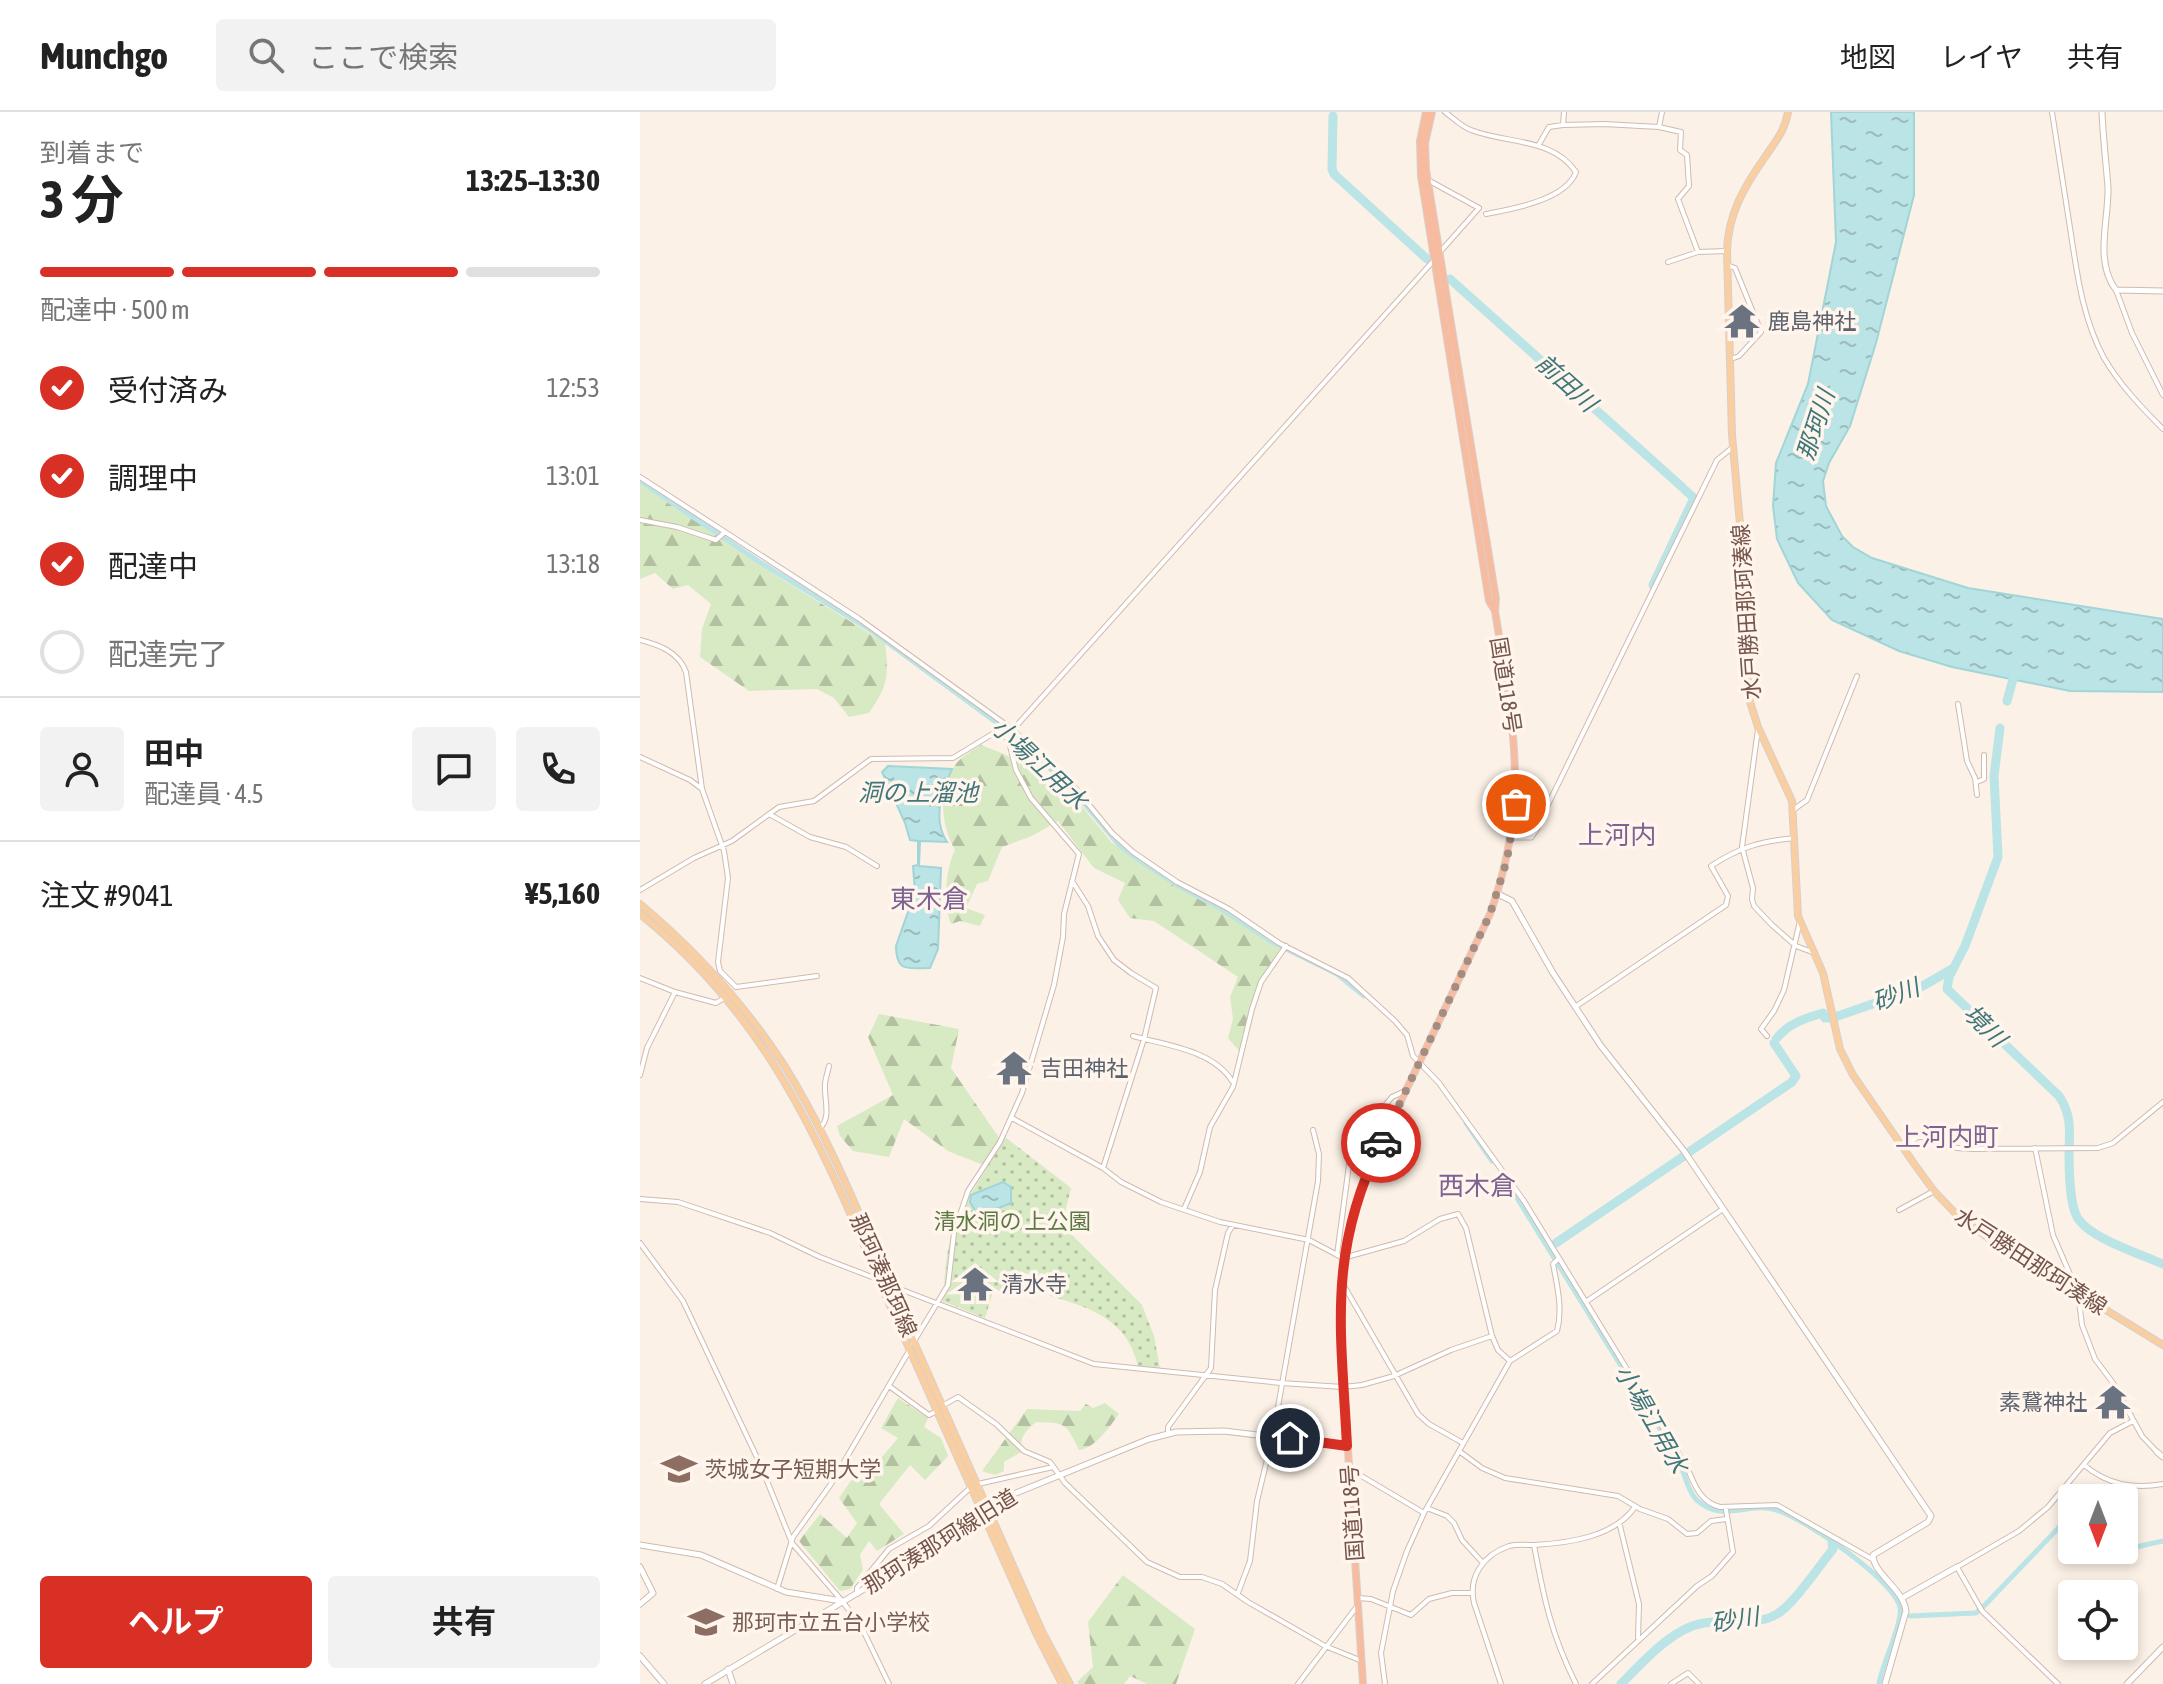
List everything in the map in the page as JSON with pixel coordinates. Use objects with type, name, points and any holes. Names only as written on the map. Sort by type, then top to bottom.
[{"type":"highway","name":"国道118号","points":[[1363,1684],[1343,1387],[1340,1256],[1369,1168],[1498,894],[1512,837],[1516,786],[1515,739],[1495,611],[1496,599],[1424,178],[1429,112]]},
{"type":"main road","name":"水戸勝田那珂湊線","points":[[1788,112],[1783,131],[1735,206],[1729,225],[1727,265],[1733,447],[1750,702],[1758,727],[1786,785],[1793,810],[1796,903],[1800,921],[1825,981],[1836,1036],[1846,1064],[1934,1191],[1980,1233],[2163,1345]]},
{"type":"main road","name":"那珂湊那珂線","points":[[640,904],[730,992],[781,1061],[819,1129],[890,1285],[974,1486],[1070,1684]]},
{"type":"main road","name":"那珂湊那珂線","points":[[640,914],[730,992],[802,1108],[910,1350],[940,1408]]},
{"type":"main road","name":"那珂湊那珂線","points":[[986,1511],[1037,1635],[1062,1684]]},
{"type":"street","points":[[1445,112],[1471,130],[1538,146],[1568,161],[1576,172],[1573,180],[1563,188],[1534,203],[1486,214]]},
{"type":"street","points":[[1563,125],[1564,112]]},
{"type":"street","points":[[1659,127],[1662,112]]},
{"type":"street","points":[[2052,112],[2077,278],[2086,313],[2105,359],[2116,376],[2163,429]]},
{"type":"street","points":[[2102,112],[2108,190],[2103,247],[2110,281],[2163,395]]},
{"type":"street","points":[[1538,146],[1549,127],[1563,125],[1659,127],[1681,132],[1679,146],[1687,155],[1689,186],[1678,199],[1698,252]]},
{"type":"street","points":[[640,890],[661,875],[721,846],[782,805],[814,801],[871,759],[953,758],[987,736],[1010,733],[1479,208],[1424,178]]},
{"type":"street","points":[[1668,262],[1698,252],[1727,251]]},
{"type":"street","points":[[1727,265],[1735,268],[1761,332],[1739,356],[1731,359]]},
{"type":"street","points":[[2116,290],[2163,291]]},
{"type":"street","points":[[1512,837],[1529,838],[1537,828],[1717,460],[1733,447]]},
{"type":"street","points":[[640,477],[723,535],[891,641],[1010,733],[1076,789],[1112,833],[1133,852],[1177,882],[1229,909],[1284,948],[1356,983],[1403,1028],[1413,1056],[1475,1130],[1524,1201],[1556,1261],[1587,1301],[1687,1467],[1700,1495],[1720,1507],[1777,1505],[1872,1559],[1902,1598],[1906,1617],[1885,1684]]},
{"type":"street","points":[[640,520],[677,527],[716,540],[723,535]]},
{"type":"street","points":[[640,640],[670,651],[683,662],[689,685],[702,789],[728,878],[718,962],[730,992]]},
{"type":"street","points":[[1793,810],[1807,800],[1857,676]]},
{"type":"street","points":[[1958,704],[1967,761],[1977,782],[1977,795]]},
{"type":"street","points":[[1758,727],[1742,847],[1753,888],[1754,906],[1796,946],[1814,952]]},
{"type":"street","points":[[777,1589],[792,1543],[831,1484],[948,1285],[954,1233],[964,1201],[1012,1118],[1054,985],[1064,914],[1079,854],[1031,798],[1016,770],[1010,733]]},
{"type":"street","points":[[1977,782],[1984,779],[1984,755]]},
{"type":"street","points":[[640,757],[690,780],[702,789]]},
{"type":"street","points":[[769,814],[810,837],[846,847],[877,866]]},
{"type":"street","points":[[1575,1007],[1726,905],[1728,896],[1711,866],[1742,847],[1795,838]]},
{"type":"street","points":[[1072,881],[1088,906],[1098,936],[1114,960],[1156,988],[1144,1039],[1103,1168]]},
{"type":"street","points":[[1498,894],[1512,901],[1575,1007],[1625,1078],[1684,1151],[1931,1516],[1928,1522],[1875,1551],[1872,1559]]},
{"type":"street","points":[[1767,1036],[1761,1029],[1784,990],[1800,921]]},
{"type":"street","points":[[1184,1209],[1200,1172],[1210,1127],[1233,1087],[1261,982],[1284,948]]},
{"type":"street","points":[[640,978],[716,1003],[730,992],[817,976]]},
{"type":"street","points":[[640,1075],[647,1048],[675,992]]},
{"type":"street","points":[[1133,1036],[1202,1057],[1220,1067],[1234,1083]]},
{"type":"street","points":[[819,1129],[827,1118],[825,1085],[829,1066]]},
{"type":"street","points":[[1340,1256],[1354,1142],[1392,1097],[1407,1091]]},
{"type":"street","points":[[1903,1147],[1919,1136],[1955,1148],[2098,1148],[2113,1143],[2163,1102]]},
{"type":"street","points":[[1012,1118],[1161,1202],[1233,1225],[1309,1240],[1340,1256],[1404,1241],[1440,1219],[1458,1214],[1466,1228],[1492,1336],[1498,1350],[1510,1361]]},
{"type":"street","points":[[1238,1593],[1250,1561],[1257,1501],[1273,1435],[1321,1168],[1313,1130]]},
{"type":"street","points":[[2035,1148],[2053,1235],[2078,1293],[2082,1325],[2095,1359],[2113,1383],[2142,1436],[2160,1454]]},
{"type":"street","points":[[1899,1210],[1934,1191]]},
{"type":"street","points":[[640,1199],[678,1202],[770,1233],[820,1257],[1094,1364],[1343,1387],[1394,1376],[1451,1350],[1492,1336]]},
{"type":"street","points":[[1587,1301],[1723,1209]]},
{"type":"street","points":[[1168,1433],[1168,1427],[1208,1374],[1212,1362],[1215,1290],[1228,1233],[1233,1225]]},
{"type":"street","name":"那珂湊那珂線旧道","points":[[640,1243],[683,1301],[761,1466],[792,1543],[843,1602],[1019,1490],[1168,1433],[1199,1430],[1273,1435],[1347,1446]]},
{"type":"street","points":[[1385,1684],[1381,1653],[1400,1568],[1426,1510],[1510,1361],[1557,1331],[1556,1261]]},
{"type":"street","points":[[1340,1282],[1422,1419],[1463,1443]]},
{"type":"street","points":[[889,1386],[929,1415],[958,1397],[996,1424],[1024,1451],[1041,1457],[1053,1467],[1065,1483],[1147,1562],[1180,1577],[1214,1580],[1325,1646],[1362,1661]]},
{"type":"street","points":[[1902,1598],[2019,1531],[2048,1507],[2110,1433],[2133,1421]]},
{"type":"street","points":[[1459,1451],[1482,1468],[1505,1478],[1618,1496],[1635,1507],[1668,1519],[1682,1532],[1691,1535],[1711,1521],[1727,1518]]},
{"type":"street","points":[[2084,1465],[2096,1475],[2122,1485],[2146,1487],[2163,1484]]},
{"type":"street","points":[[857,1594],[857,1588],[889,1549],[929,1526],[974,1486],[1053,1467]]},
{"type":"street","points":[[1348,1468],[1426,1510],[1447,1516],[1462,1540],[1483,1563]]},
{"type":"street","points":[[1501,1684],[1471,1593],[1474,1574],[1494,1554],[1512,1545],[1567,1541],[1619,1525],[1635,1507]]},
{"type":"street","points":[[1592,1684],[1712,1576],[1733,1552],[1726,1510]]},
{"type":"street","points":[[1619,1525],[1639,1604],[1638,1641]]},
{"type":"street","points":[[640,1545],[701,1555],[777,1589],[809,1598],[843,1602],[866,1635],[889,1684]]},
{"type":"street","points":[[1534,1545],[1554,1637],[1576,1684]]},
{"type":"street","points":[[640,1567],[653,1593],[640,1604]]},
{"type":"street","points":[[1957,1567],[1982,1611],[2058,1684]]},
{"type":"street","points":[[1298,1684],[1358,1601],[1371,1599],[1411,1615],[1429,1599],[1452,1593],[1471,1593]]},
{"type":"street","points":[[705,1684],[843,1602]]},
{"type":"street","points":[[2127,1684],[2163,1647]]},
{"type":"street","points":[[640,1656],[664,1684]]},
{"type":"street","points":[[728,1669],[733,1684]]},
{"type":"street","points":[[1671,1684],[1688,1673],[1699,1684]]},
{"type":"green space","points":[[640,484],[780,578],[885,643],[886,680],[869,713],[849,717],[834,698],[817,689],[749,691],[700,657],[702,629],[711,604],[688,585],[673,589],[655,573],[640,579]]},
{"type":"green space","points":[[981,745],[1004,754],[1070,792],[1112,843],[1174,884],[1222,909],[1280,949],[1254,998],[1241,1053],[1228,1038],[1233,1019],[1230,997],[1238,977],[1154,921],[1130,918],[1118,900],[1125,883],[1094,868],[1058,821],[1032,836],[1002,847],[988,881],[977,884],[966,908],[985,915],[980,926],[960,921],[951,924],[946,887],[955,850],[946,829],[944,796],[956,764]]},
{"type":"green space","points":[[879,1014],[959,1029],[951,1068],[1031,1184],[948,1151],[904,1119],[889,1157],[853,1151],[840,1136],[837,1126],[893,1095],[868,1037]]},
{"type":"green space","name":"清水洞の 上公園","points":[[1005,1137],[1071,1188],[1062,1225],[1142,1305],[1154,1336],[1160,1368],[1138,1366],[1126,1337],[1106,1318],[1050,1296],[1053,1279],[1024,1273],[1022,1295],[993,1292],[985,1318],[942,1301],[947,1253],[956,1224]]},
{"type":"green space","points":[[898,1398],[928,1418],[924,1427],[941,1438],[948,1456],[925,1480],[910,1465],[879,1504],[904,1534],[877,1551],[869,1541],[860,1555],[863,1570],[850,1589],[840,1591],[799,1541],[820,1514],[847,1538],[857,1523],[839,1498],[866,1459],[876,1464],[898,1438],[881,1428]]},
{"type":"green space","points":[[1105,1403],[1119,1414],[1091,1445],[1079,1450],[1064,1426],[1036,1422],[1024,1435],[1021,1452],[1004,1462],[1004,1471],[995,1475],[982,1471],[1027,1409],[1080,1411],[1086,1404],[1093,1408]]},
{"type":"green space","points":[[1123,1575],[1195,1629],[1176,1684],[1147,1684],[1130,1676],[1124,1684],[1077,1682],[1093,1667],[1088,1622]]},
{"type":"water","name":"那珂川","points":[[1831,112],[1914,112],[1914,195],[1876,343],[1850,426],[1829,463],[1823,481],[1826,506],[1842,536],[1872,558],[1968,588],[2163,619],[2163,692],[2070,691],[1952,667],[1899,651],[1832,620],[1798,583],[1777,539],[1773,506],[1776,463],[1808,384],[1836,242]]},
{"type":"water","name":"洞の上溜池","points":[[888,766],[952,769],[939,815],[947,842],[920,841],[919,866],[941,868],[938,949],[930,968],[905,967],[898,961],[896,946],[915,892],[913,866],[918,865],[918,841],[910,840],[882,772]]},
{"type":"water","points":[[1003,1182],[1011,1187],[1011,1203],[978,1216],[970,1202],[971,1195]]},
{"type":"waterway","name":"前田川","points":[[1333,116],[1334,174],[1427,259]]},
{"type":"waterway","name":"前田川","points":[[1450,279],[1682,487]]},
{"type":"waterway","name":"小場江用水","points":[[640,481],[758,561],[869,629],[1012,734],[1071,788],[1118,844],[1136,858],[1272,942],[1337,974],[1364,996]]},
{"type":"waterway","name":"前田川","points":[[1653,585],[1694,498],[1685,490]]},
{"type":"waterway","name":"境川","points":[[2007,701],[2016,668]]},
{"type":"waterway","name":"境川","points":[[2000,728],[1994,776],[1998,857],[1965,946],[1949,977],[1947,989],[2059,1096],[2069,1122],[2072,1203],[2083,1225],[2103,1238],[2163,1264]]},
{"type":"waterway","name":"砂川","points":[[1838,1016],[1921,987],[1952,969]]},
{"type":"waterway","name":"砂川","points":[[1776,1039],[1791,1025],[1803,1020],[1823,1013],[1825,1018],[1829,1018]]},
{"type":"waterway","name":"砂川","points":[[1689,1152],[1792,1082],[1796,1076],[1774,1043]]},
{"type":"waterway","name":"小場江用水","points":[[1466,1123],[1492,1161]]},
{"type":"waterway","name":"砂川","points":[[1556,1243],[1684,1156]]},
{"type":"waterway","name":"小場江用水","points":[[1501,1172],[1678,1458],[1695,1498],[1719,1511],[1766,1508],[1789,1515],[1846,1551],[1894,1595],[1900,1614],[1879,1684]]},
{"type":"waterway","points":[[1982,1608],[2058,1528]]},
{"type":"waterway","points":[[2138,1547],[2163,1541]]},
{"type":"waterway","name":"砂川","points":[[1621,1684],[1659,1647],[1692,1626],[1760,1620],[1777,1614],[1806,1584],[1833,1549],[1832,1543]]},
{"type":"waterway","points":[[1910,1616],[1976,1613],[1979,1610]]},
{"type":"way so far","points":[[1381,1143],[1490,914],[1507,860],[1516,804]]},
{"type":"place","name":"鹿島神社","points":[[1742,321]]},
{"type":"place","name":"吉田神社","points":[[1014,1068]]},
{"type":"place","name":"清水寺","points":[[975,1284]]},
{"type":"place","name":"素鵞神社","points":[[2113,1402]]},
{"type":"place","name":"茨城女子短期大学","points":[[679,1469]]},
{"type":"place","name":"那珂市立五台小学校","points":[[706,1622]]},
{"type":"district","name":"上河内","points":[[1617,835]]},
{"type":"district","name":"東木倉","points":[[929,899]]},
{"type":"district","name":"上河内町","points":[[1947,1137]]},
{"type":"district","name":"西木倉","points":[[1477,1186]]},
{"type":"route","points":[[1290,1438],[1347,1446],[1340,1282],[1351,1221],[1381,1143]]}]
